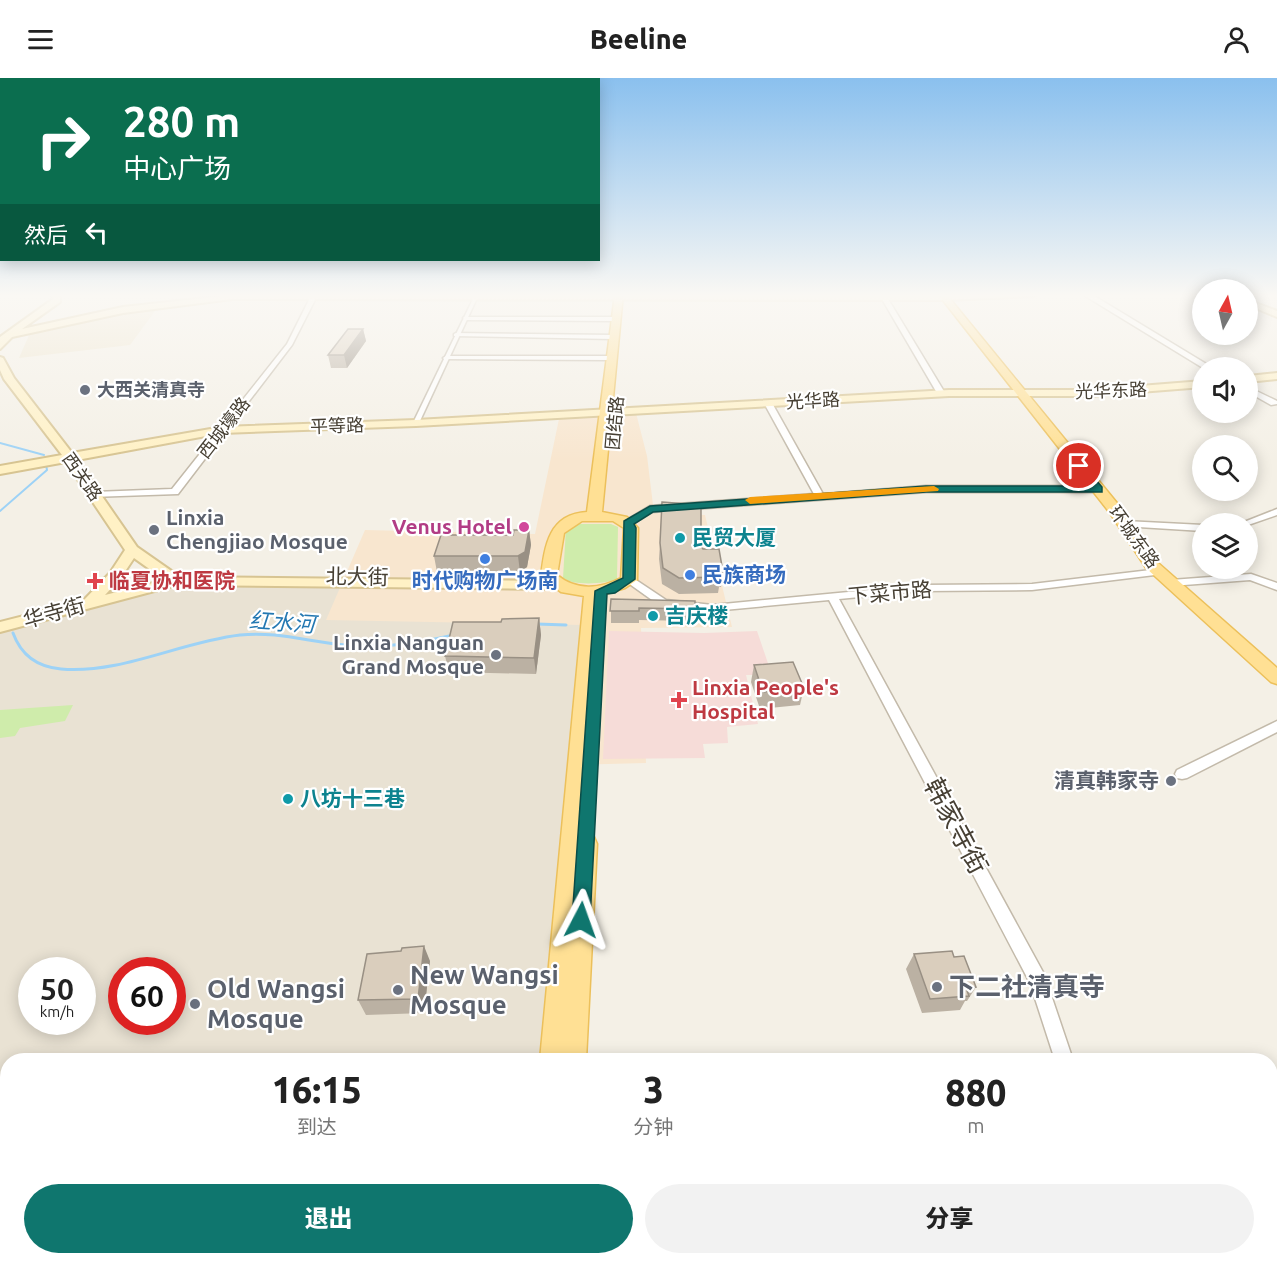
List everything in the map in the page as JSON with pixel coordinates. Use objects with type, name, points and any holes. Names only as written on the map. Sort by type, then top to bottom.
[{"type":"main road","points":[[612,413],[613,349]]},
{"type":"main road","name":"团结路","points":[[600,517],[617,349]]},
{"type":"main road","name":"环城东路","points":[[985,349],[1125,524],[1151,565],[1277,678]]},
{"type":"main road","name":"西关路","points":[[0,360],[9,379],[69,458],[132,550],[177,582]]},
{"type":"main road","points":[[1258,379],[1277,376]]},
{"type":"main road","name":"光华东路","points":[[1019,393],[1089,393],[1192,385]]},
{"type":"main road","name":"光华路","points":[[612,413],[941,393],[1019,393]]},
{"type":"main road","name":"平等路","points":[[0,470],[222,430],[612,413]]},
{"type":"main road","points":[[600,517],[628,523],[631,528],[629,579],[610,590],[570,590],[549,576],[556,530],[565,521],[600,517]]},
{"type":"main road","points":[[94,597],[115,576],[132,550]]},
{"type":"main road","name":"北大街","points":[[162,573],[555,582]]},
{"type":"main road","name":"华寺街","points":[[0,627],[162,573]]},
{"type":"main road","name":"北大街","points":[[177,582],[555,582]]},
{"type":"main road","name":"华寺街","points":[[0,618],[94,597],[177,582]]},
{"type":"main road","points":[[555,1053],[598,591]]},
{"type":"main road","points":[[572,1053],[598,591]]},
{"type":"street","name":"西城壕路","points":[[94,495],[175,492],[286,349]]},
{"type":"street","points":[[416,423],[450,349]]},
{"type":"street","points":[[915,349],[941,393]]},
{"type":"street","points":[[1178,349],[1192,358]]},
{"type":"street","points":[[446,358],[612,358]]},
{"type":"street","points":[[1258,394],[1274,403]]},
{"type":"street","points":[[768,403],[819,495]]},
{"type":"street","points":[[628,523],[650,509],[819,495],[926,489],[1098,489]]},
{"type":"street","points":[[1258,519],[1277,512]]},
{"type":"street","points":[[1125,524],[1192,527]]},
{"type":"street","name":"下菜市路","points":[[629,579],[663,603],[681,607],[713,608],[922,588],[1032,587],[1159,572]]},
{"type":"street","points":[[1171,583],[1251,577],[1277,587]]},
{"type":"street","name":"韩家寺街","points":[[833,598],[1038,980],[1062,1053]]},
{"type":"street","points":[[1182,774],[1277,726]]},
{"type":"shaded area","points":[[23,349],[93,349],[19,358]]},
{"type":"shaded area","points":[[636,413],[647,456],[654,513],[705,515],[732,627],[641,628],[646,763],[570,765],[583,625],[326,620],[365,530],[535,534],[559,419]]},
{"type":"shaded area","name":"八坊十三巷","points":[[162,584],[593,591],[553,1053],[0,1053],[0,627]]},
{"type":"shaded area","name":"Linxia People's Hospital","points":[[609,631],[704,633],[757,631],[772,675],[746,675],[758,724],[727,727],[728,743],[703,744],[705,758],[603,759]]},
{"type":"green space","points":[[579,524],[611,524],[618,527],[617,579],[590,583],[568,581],[563,578],[566,528]]},
{"type":"green space","points":[[73,705],[65,721],[20,728],[15,736],[0,738],[0,710]]},
{"type":"building","points":[[332,349],[348,349],[344,355],[328,355]]},
{"type":"building","points":[[662,502],[701,505],[701,546],[703,549],[719,549],[723,572],[719,572],[720,577],[679,578],[663,568],[660,543]]},
{"type":"building","points":[[514,530],[529,530],[525,552],[518,556],[434,556],[441,535],[513,535]]},
{"type":"building","points":[[611,599],[695,601],[695,609],[639,608],[639,611],[610,611]]},
{"type":"building","points":[[539,618],[534,658],[445,656],[453,622],[501,622],[502,619]]},
{"type":"building","points":[[793,662],[804,688],[763,692],[754,665]]},
{"type":"building","points":[[424,946],[418,999],[358,1000],[367,954]]},
{"type":"building","points":[[952,951],[954,957],[964,956],[976,987],[966,988],[969,996],[930,999],[914,954]]},
{"type":"waterway","name":"红水河","points":[[0,443],[44,455]]},
{"type":"waterway","name":"红水河","points":[[0,511],[47,470],[46,465]]},
{"type":"waterway","name":"红水河","points":[[537,624],[566,625]]},
{"type":"waterway","name":"红水河","points":[[13,633],[21,648],[31,658],[45,666],[61,669],[106,667],[240,635],[267,634],[359,646],[413,643],[454,635]]},
{"type":"slow traffic","points":[[750,500],[934,489]]},
{"type":"place","name":"大西关清真寺","points":[[85,390]]},
{"type":"place","name":"Venus Hotel","points":[[524,527]]},
{"type":"place","name":"Linxia Chengjiao Mosque","points":[[154,530]]},
{"type":"place","name":"民贸大厦","points":[[680,538]]},
{"type":"place","name":"时代购物广场南","points":[[485,559]]},
{"type":"place","name":"民族商场","points":[[690,575]]},
{"type":"place","name":"临夏协和医院","points":[[95,581]]},
{"type":"place","name":"吉庆楼","points":[[653,616]]},
{"type":"place","name":"Linxia Nanguan Grand Mosque","points":[[496,655]]},
{"type":"place","name":"Linxia People's Hospital","points":[[679,700]]},
{"type":"place","name":"清真韩家寺","points":[[1171,781]]},
{"type":"place","name":"八坊十三巷","points":[[288,799]]},
{"type":"place","name":"下二社清真寺","points":[[937,987]]},
{"type":"place","name":"New Wangsi Mosque","points":[[398,990]]},
{"type":"place","name":"Old Wangsi Mosque","points":[[195,1004]]},
{"type":"route","points":[[581,920],[602,591],[610,590],[629,579],[631,528],[628,523],[650,509],[846,493],[926,489],[1098,489],[1079,466]]}]
